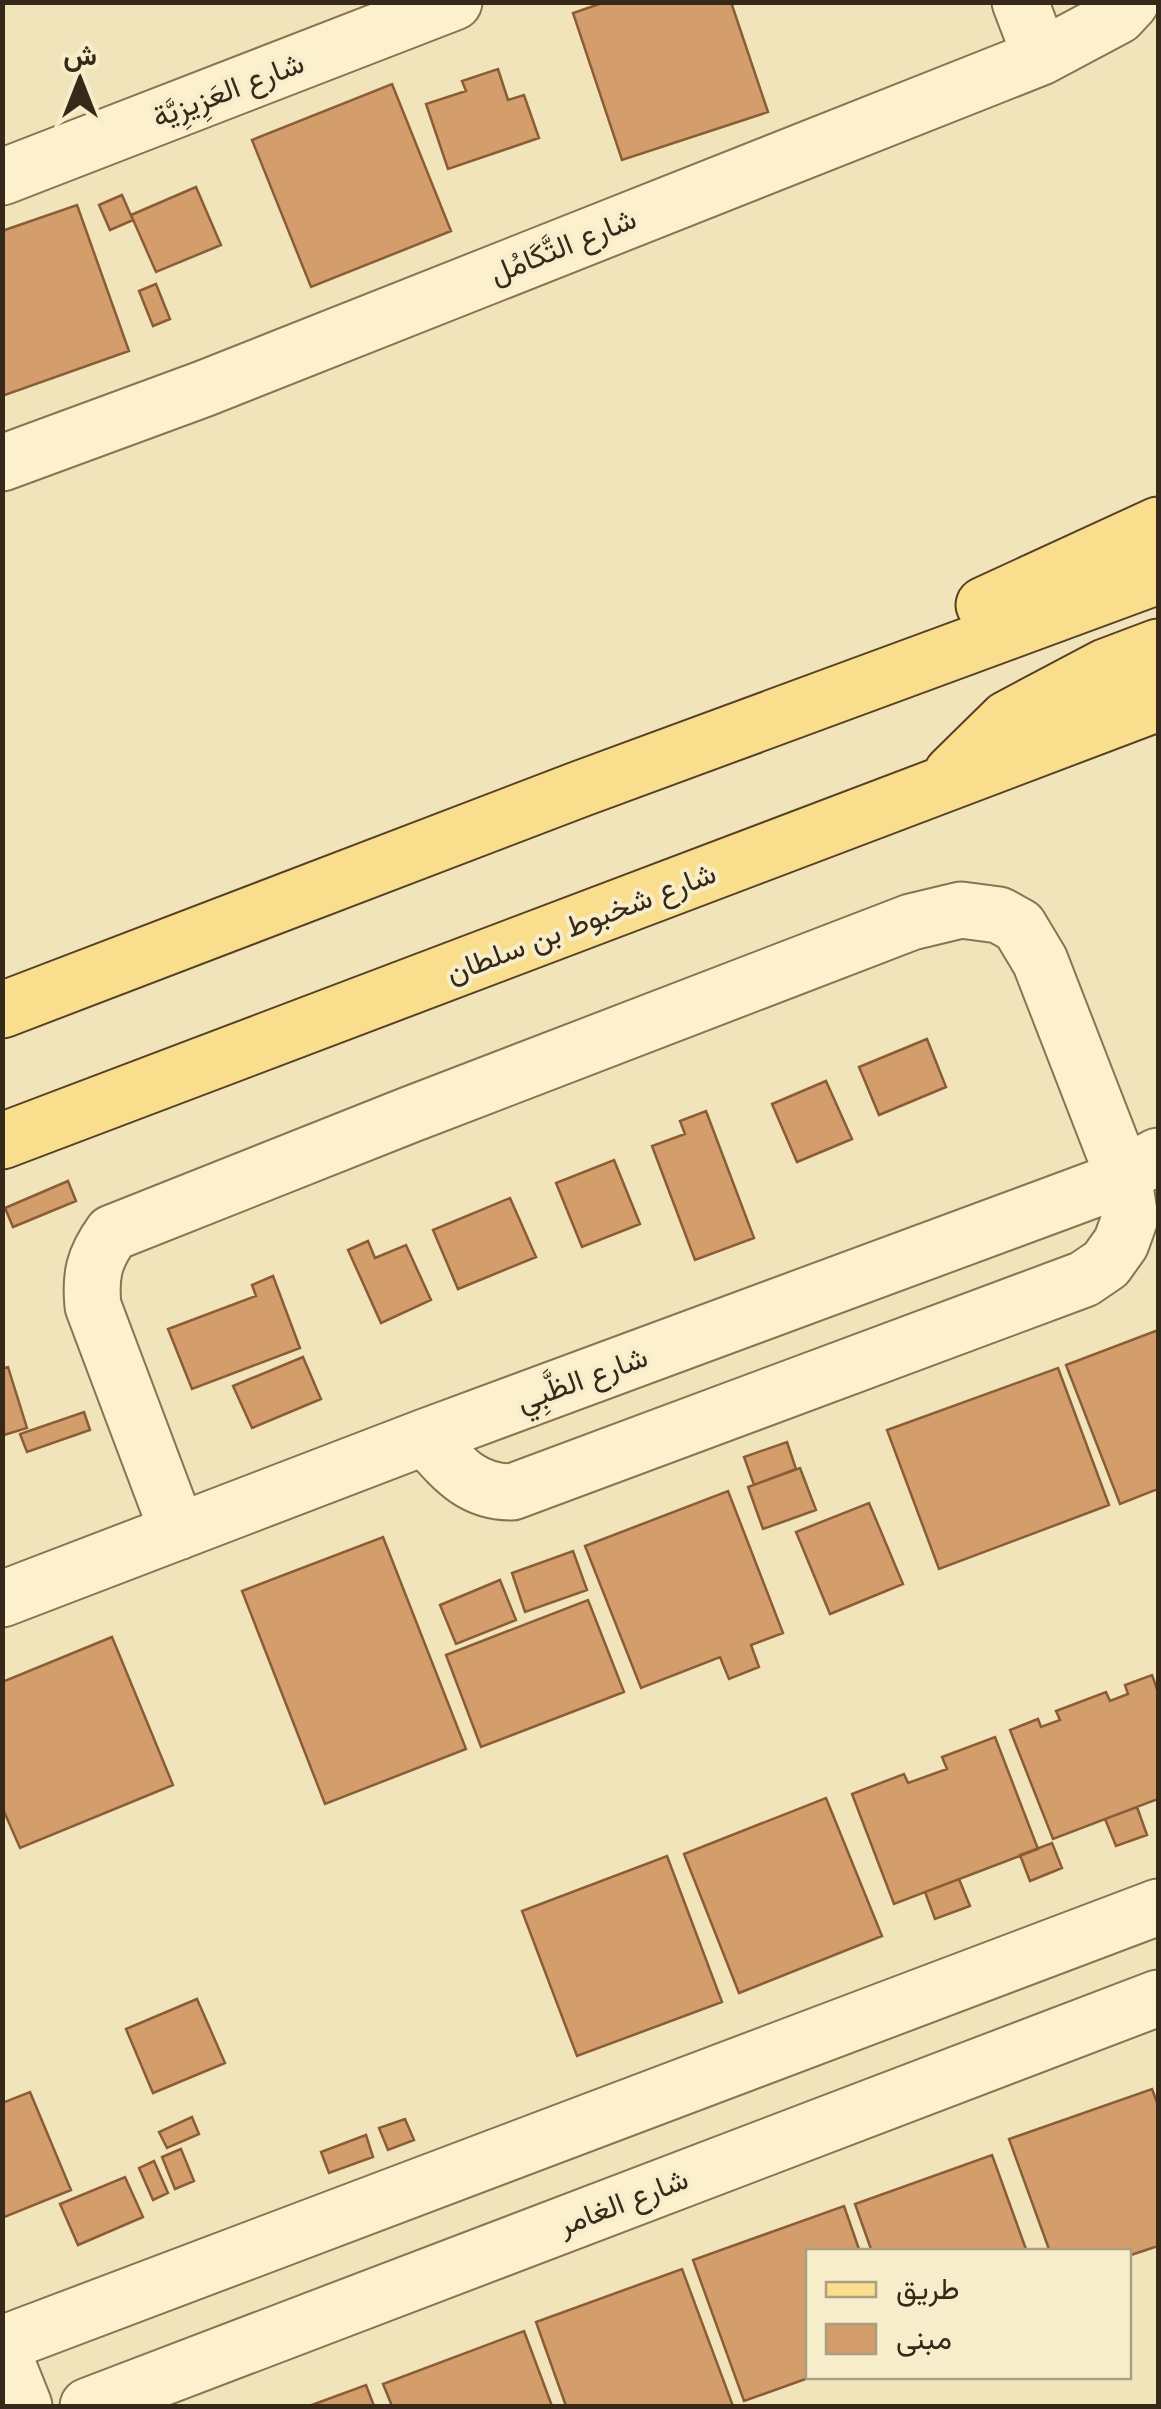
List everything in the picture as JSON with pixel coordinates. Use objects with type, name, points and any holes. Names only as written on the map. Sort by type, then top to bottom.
[{"type":"main road","points":[[580,790],[1158,524]]},
{"type":"main road","points":[[2,1010],[1158,576]]},
{"type":"main road","points":[[936,790],[1007,719],[1105,667],[1158,647]]},
{"type":"main road","name":"شارع شخبوط بن سلطان","points":[[2,1141],[1158,704]]},
{"type":"street","name":"شارع العَزِيزِيَّة","points":[[2,176],[454,2]]},
{"type":"street","points":[[1020,2],[1041,57]]},
{"type":"street","name":"شارع التَّكَامُل","points":[[2,463],[221,382],[1041,57],[1136,10]]},
{"type":"street","points":[[178,1532],[93,1306],[97,1254],[112,1233],[878,935],[961,910],[999,914],[1019,926],[1141,1166],[1122,1243],[1106,1264],[1066,1286],[512,1492],[474,1486],[425,1437]]},
{"type":"street","name":"شارع الظَّبِي","points":[[2,1599],[425,1437],[1073,1197],[1141,1166]]},
{"type":"street","points":[[24,2406],[2,2348],[1158,1907]]},
{"type":"street","name":"شارع الغامر","points":[[88,2406],[1158,1998]]},
{"type":"street","points":[[705,2081],[736,2159]]},
{"type":"building","points":[[605,2],[731,2],[768,112],[622,160],[573,13]]},
{"type":"building","points":[[498,69],[508,100],[524,95],[539,138],[448,169],[426,104],[466,91],[462,81]]},
{"type":"building","points":[[392,84],[451,231],[311,287],[252,140]]},
{"type":"building","points":[[196,187],[221,245],[156,272],[131,215]]},
{"type":"building","points":[[122,195],[133,220],[110,230],[99,205]]},
{"type":"building","points":[[77,205],[129,351],[2,396],[2,231]]},
{"type":"building","points":[[156,284],[170,319],[153,326],[139,291]]},
{"type":"building","points":[[927,1039],[946,1087],[879,1115],[859,1067]]},
{"type":"building","points":[[826,1081],[852,1139],[797,1162],[772,1104]]},
{"type":"building","points":[[706,1111],[754,1238],[695,1260],[652,1146],[685,1134],[680,1121]]},
{"type":"building","points":[[614,1160],[640,1224],[582,1247],[556,1183]]},
{"type":"building","points":[[68,1181],[76,1201],[13,1227],[5,1208]]},
{"type":"building","points":[[510,1198],[536,1257],[458,1289],[433,1230]]},
{"type":"building","points":[[368,1241],[375,1258],[406,1245],[431,1300],[381,1323],[348,1250]]},
{"type":"building","points":[[273,1276],[300,1348],[192,1389],[168,1329],[256,1296],[252,1285]]},
{"type":"building","points":[[1158,1330],[1158,1489],[1120,1504],[1066,1365]]},
{"type":"building","points":[[303,1357],[321,1399],[252,1428],[233,1386]]},
{"type":"building","points":[[8,1367],[27,1428],[4,1435],[2,1369]]},
{"type":"building","points":[[1058,1368],[1109,1505],[939,1569],[887,1430]]},
{"type":"building","points":[[84,1412],[90,1430],[27,1452],[20,1434]]},
{"type":"building","points":[[787,1442],[796,1469],[754,1485],[744,1457]]},
{"type":"building","points":[[800,1468],[816,1510],[763,1529],[748,1487]]},
{"type":"building","points":[[728,1491],[783,1633],[751,1645],[759,1667],[729,1679],[720,1657],[641,1688],[585,1546]]},
{"type":"building","points":[[869,1503],[903,1584],[830,1614],[796,1532]]},
{"type":"building","points":[[383,1537],[466,1749],[325,1804],[242,1591]]},
{"type":"building","points":[[573,1551],[587,1590],[525,1612],[512,1573]]},
{"type":"building","points":[[500,1580],[516,1620],[456,1644],[440,1605]]},
{"type":"building","points":[[588,1600],[624,1692],[481,1747],[446,1655]]},
{"type":"building","points":[[112,1637],[173,1785],[20,1848],[2,1807],[2,1682]]},
{"type":"building","points":[[1152,1675],[1158,1692],[1158,1799],[1053,1839],[1010,1730],[1038,1719],[1041,1727],[1060,1720],[1056,1711],[1106,1692],[1110,1701],[1128,1694],[1125,1685]]},
{"type":"building","points":[[995,1737],[1038,1849],[894,1904],[852,1794],[904,1774],[908,1783],[947,1769],[942,1757]]},
{"type":"building","points":[[826,1798],[882,1936],[739,1993],[684,1854]]},
{"type":"building","points":[[1137,1807],[1147,1835],[1116,1846],[1105,1819]]},
{"type":"building","points":[[1052,1843],[1062,1868],[1030,1881],[1020,1855]]},
{"type":"building","points":[[667,1856],[722,2002],[577,2056],[522,1911]]},
{"type":"building","points":[[959,1879],[970,1906],[935,1919],[925,1892]]},
{"type":"building","points":[[197,1999],[225,2063],[153,2093],[126,2029]]},
{"type":"building","points":[[1152,2089],[1158,2105],[1158,2246],[1131,2255],[1131,2249],[1049,2249],[1009,2139]]},
{"type":"building","points":[[30,2092],[71,2190],[2,2218],[2,2103]]},
{"type":"building","points":[[192,2117],[199,2134],[167,2148],[159,2132]]},
{"type":"building","points":[[405,2119],[414,2140],[388,2150],[379,2128]]},
{"type":"building","points":[[366,2135],[373,2157],[329,2173],[321,2152]]},
{"type":"building","points":[[181,2149],[194,2181],[175,2189],[162,2157]]},
{"type":"building","points":[[992,2155],[1026,2249],[871,2249],[855,2204]]},
{"type":"building","points":[[154,2161],[168,2193],[153,2200],[139,2168]]},
{"type":"building","points":[[125,2177],[143,2217],[78,2245],[60,2204]]},
{"type":"building","points":[[844,2206],[859,2249],[806,2249],[806,2379],[744,2401],[693,2260]]},
{"type":"building","points":[[682,2269],[733,2406],[566,2406],[536,2322]]},
{"type":"building","points":[[524,2331],[552,2406],[392,2406],[383,2384]]},
{"type":"building","points":[[366,2385],[374,2406],[309,2406]]}]
